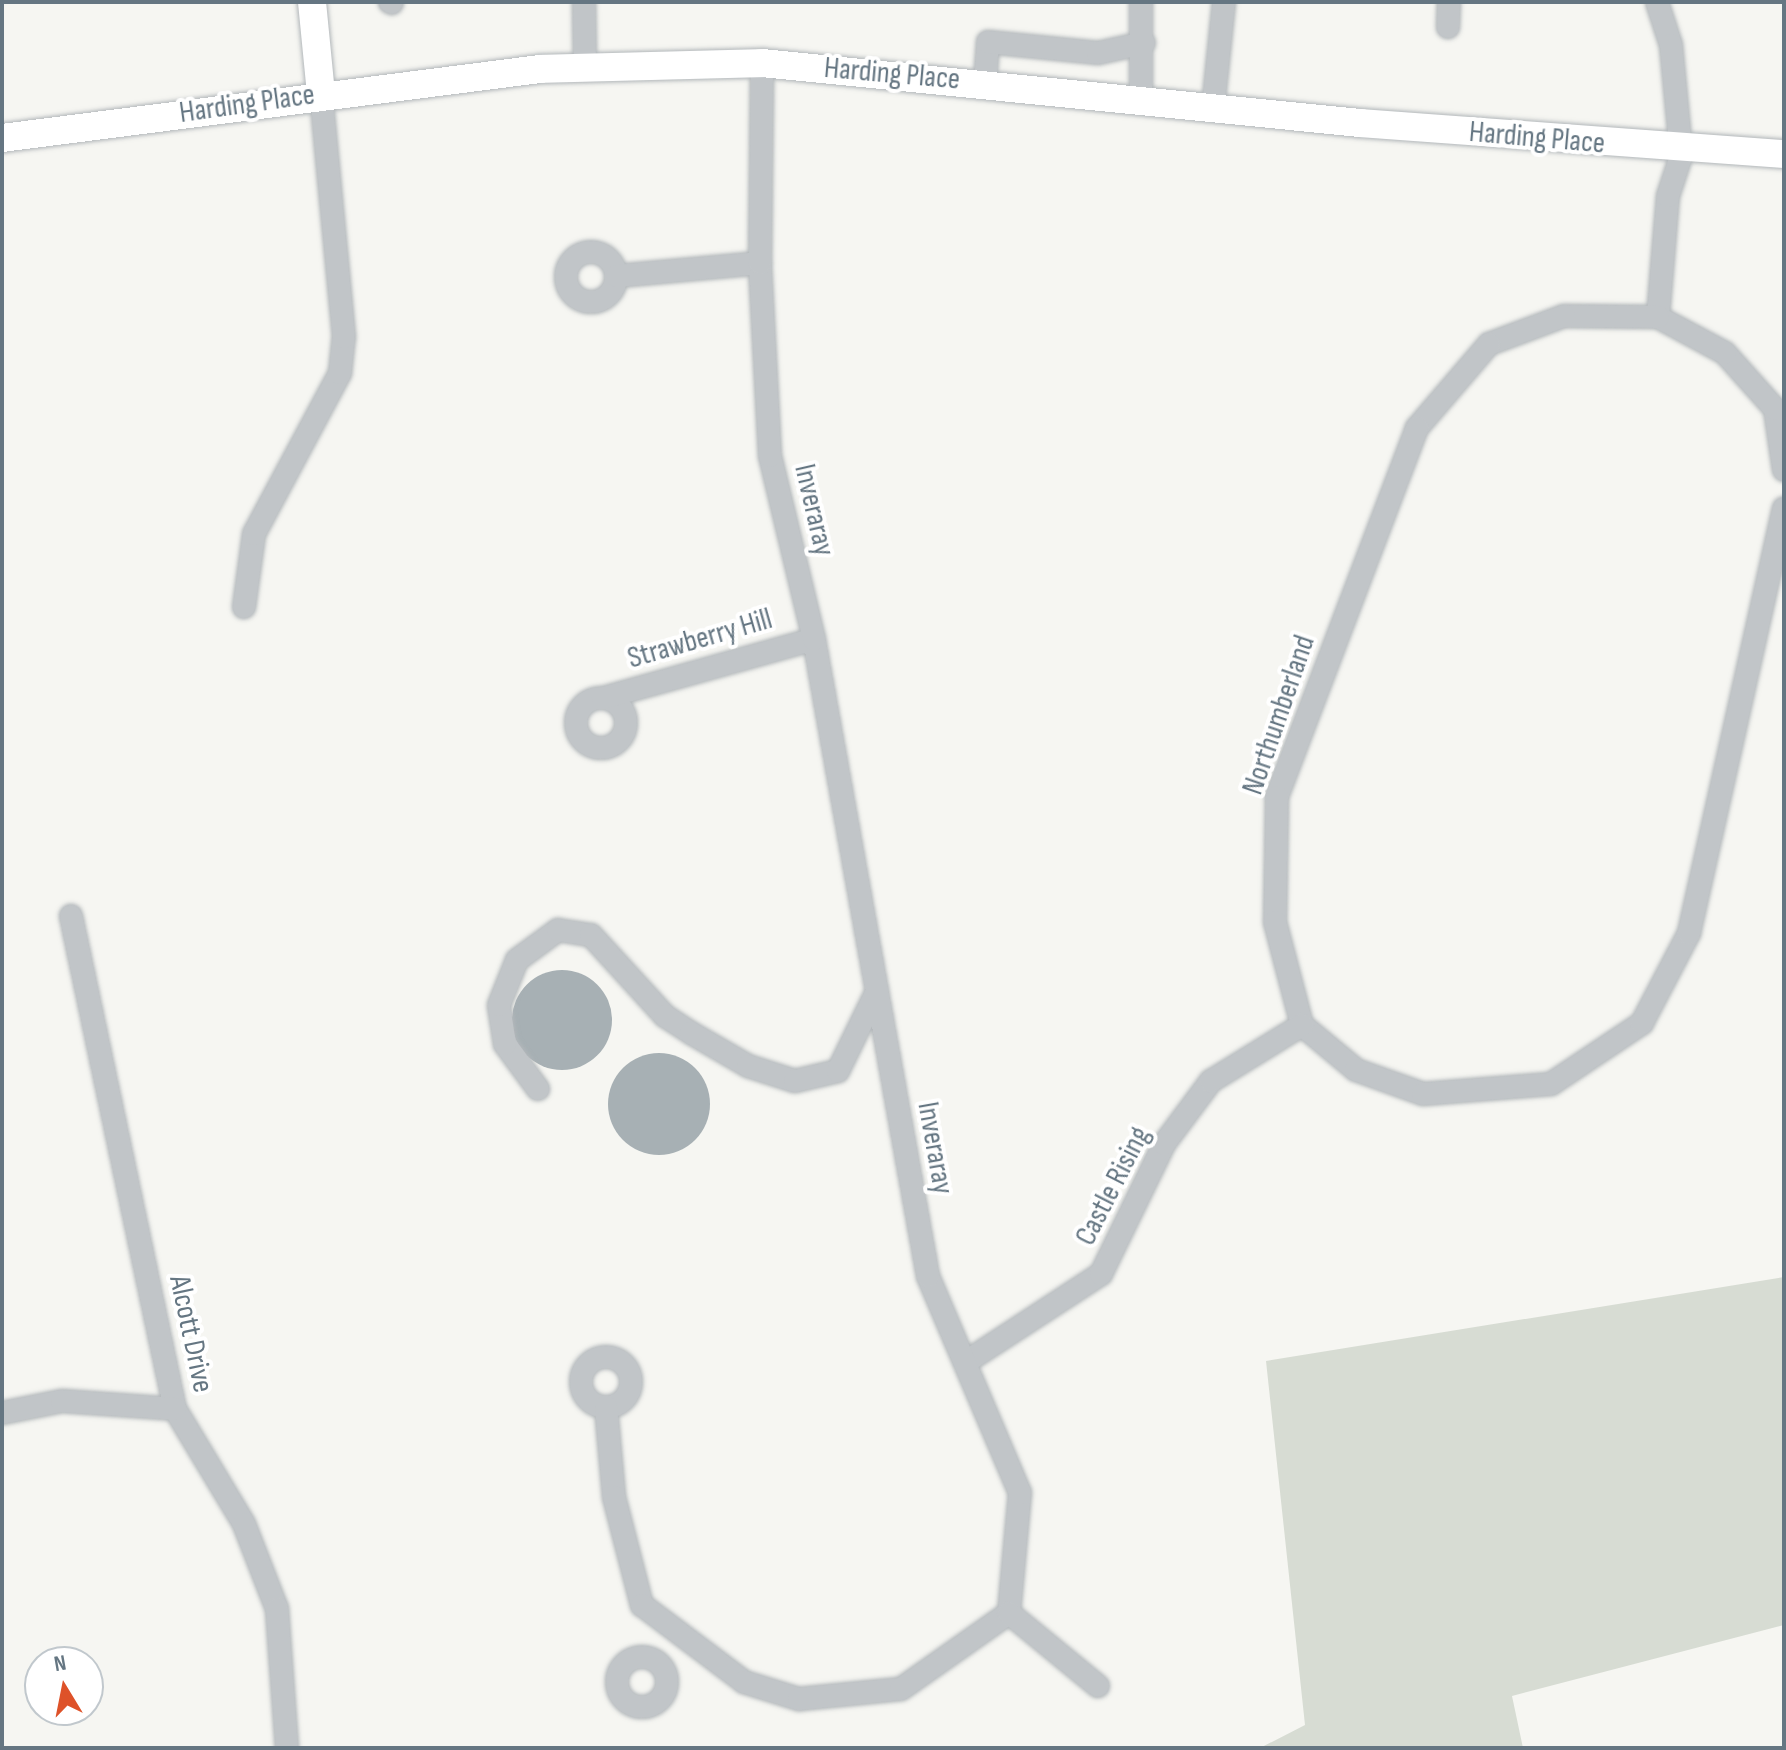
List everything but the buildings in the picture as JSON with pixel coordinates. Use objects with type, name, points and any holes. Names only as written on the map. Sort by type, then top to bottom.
[{"type":"main road","points":[[312,2],[321,93]]},
{"type":"main road","name":"Harding Place","points":[[2,138],[321,93],[585,66],[762,63],[1682,150],[1784,154]]},
{"type":"street","points":[[584,2],[585,66]]},
{"type":"street","points":[[1141,2],[1144,43],[1141,99]]},
{"type":"street","points":[[1448,27],[1449,2]]},
{"type":"street","points":[[1657,2],[1671,45],[1682,150],[1668,196],[1658,317]]},
{"type":"street","points":[[1213,108],[1223,5]]},
{"type":"street","points":[[985,83],[988,42],[1098,53],[1144,43]]},
{"type":"street","name":"Inveraray","points":[[762,63],[760,263],[770,456],[814,639],[928,1276],[1020,1493],[1009,1613]]},
{"type":"street","points":[[244,607],[254,534],[340,373],[344,337],[321,93]]},
{"type":"street","points":[[617,276],[760,263]]},
{"type":"street","name":"Northumberland","points":[[1302,1025],[1275,922],[1277,797],[1417,428],[1489,344],[1564,316],[1658,317],[1725,353],[1780,407],[1784,470]]},
{"type":"street","points":[[1302,1025],[1356,1070],[1423,1094],[1551,1084],[1642,1023],[1689,933],[1784,508]]},
{"type":"street","name":"Strawberry Hill","points":[[603,698],[814,639]]},
{"type":"street","name":"Alcott Drive","points":[[71,916],[175,1409],[244,1524],[277,1609],[287,1748]]},
{"type":"street","points":[[538,1089],[505,1044],[499,1005],[517,960],[558,930],[591,935],[691,1033],[748,1066],[795,1081],[838,1071],[877,991]]},
{"type":"street","name":"Castle Rising","points":[[966,1362],[1101,1274],[1164,1144],[1211,1081],[1302,1025]]},
{"type":"street","points":[[2,1413],[62,1401],[175,1409]]},
{"type":"street","points":[[606,1407],[625,1558],[642,1605],[744,1682],[799,1699],[901,1689],[1009,1613],[1098,1686]]},
{"type":"street","points":[[659,1663],[682,1638]]},
{"type":"shaded area","points":[[1784,1277],[1784,1625],[1512,1696],[1523,1748],[1260,1748],[1305,1725],[1266,1361]]}]
